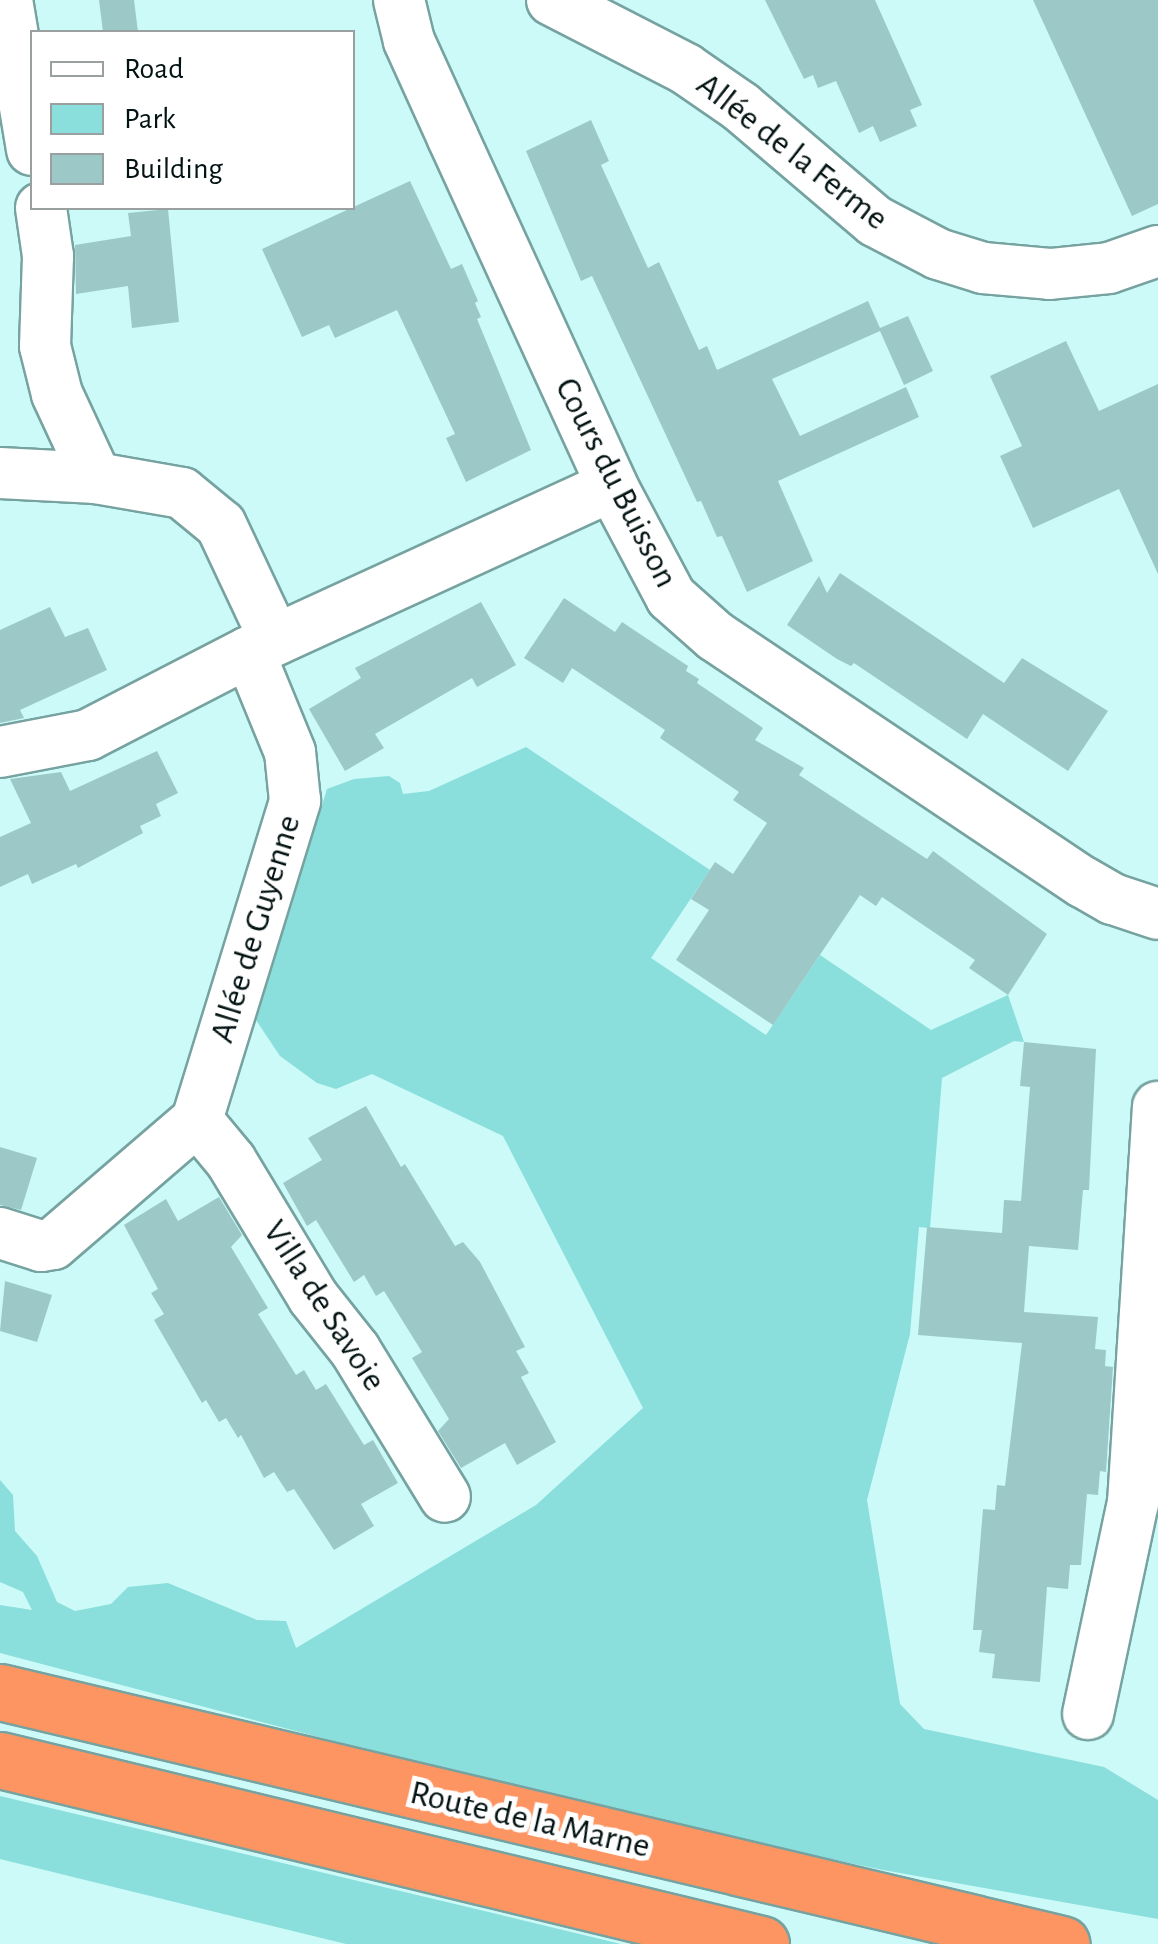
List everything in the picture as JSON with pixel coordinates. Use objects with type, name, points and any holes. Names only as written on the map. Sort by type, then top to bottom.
[{"type":"highway","name":"Route de la Marne","points":[[0,1692],[1062,1944]]},
{"type":"highway","name":"Route de la Marne","points":[[0,1760],[761,1944]]},
{"type":"street","points":[[7,0],[30,138]]},
{"type":"street","name":"Cours du Buisson","points":[[399,0],[418,62],[612,486],[657,577],[685,613],[1083,882],[1113,899],[1158,914]]},
{"type":"street","name":"Allée de la Ferme","points":[[552,0],[686,70],[741,108],[875,221],[938,254],[982,268],[1050,274],[1108,268],[1158,251]]},
{"type":"street","points":[[41,210],[48,256],[45,346],[56,394],[96,478]]},
{"type":"street","name":"Allée de Guyenne","points":[[0,473],[96,478],[182,494],[221,525],[262,646],[290,752],[296,801],[197,1120]]},
{"type":"street","points":[[0,752],[88,735],[262,646],[612,486]]},
{"type":"street","points":[[1088,1714],[1133,1502],[1158,1107]]},
{"type":"street","points":[[0,1233],[41,1246],[52,1244],[197,1120]]},
{"type":"street","name":"Villa de Savoie","points":[[197,1120],[231,1161],[313,1298],[355,1350],[445,1498]]},
{"type":"green space","points":[[526,747],[710,870],[651,958],[766,1035],[820,955],[931,1030],[1008,995],[1024,1042],[1014,1041],[942,1078],[930,1228],[919,1227],[910,1334],[867,1500],[900,1704],[924,1729],[1104,1767],[1158,1800],[1158,1919],[883,1870],[576,1805],[0,1653],[0,1605],[32,1610],[23,1592],[0,1582],[0,1480],[13,1495],[15,1531],[37,1556],[57,1602],[75,1611],[111,1604],[128,1587],[168,1583],[257,1620],[286,1621],[296,1648],[536,1505],[643,1408],[503,1136],[372,1074],[336,1089],[317,1083],[280,1056],[256,1020],[327,789],[354,779],[389,776],[400,783],[403,794],[429,791]]},
{"type":"green space","points":[[0,1796],[621,1944],[346,1944],[0,1859]]},
{"type":"building","points":[[99,0],[134,0],[138,30],[103,30]]},
{"type":"building","points":[[765,0],[875,0],[922,105],[910,110],[917,126],[880,142],[873,126],[859,133],[836,81],[818,88],[813,75],[804,79]]},
{"type":"building","points":[[1033,0],[1158,0],[1158,204],[1132,216]]},
{"type":"building","points":[[591,120],[609,161],[601,165],[648,268],[659,262],[699,350],[707,346],[717,370],[868,301],[880,328],[908,316],[933,371],[904,385],[880,331],[772,379],[800,436],[906,387],[919,417],[778,481],[813,561],[747,592],[722,536],[717,537],[701,501],[697,502],[592,276],[581,281],[526,151]]},
{"type":"building","points":[[410,181],[451,269],[462,264],[478,301],[475,303],[481,317],[477,319],[531,450],[466,482],[446,438],[455,434],[397,310],[335,338],[329,325],[302,337],[262,249],[347,210],[355,210],[355,206]]},
{"type":"building","points":[[168,210],[179,322],[132,328],[128,286],[76,294],[75,245],[131,236],[128,213]]},
{"type":"building","points":[[1066,341],[1099,411],[1158,384],[1158,574],[1119,489],[1033,528],[1000,456],[1022,446],[990,376]]},
{"type":"building","points":[[840,573],[1004,683],[1022,658],[1108,711],[1068,771],[983,714],[967,739],[854,663],[851,666],[837,659],[787,625],[819,576],[827,593]]},
{"type":"building","points":[[564,598],[615,632],[622,622],[688,666],[686,671],[699,679],[697,683],[763,728],[755,740],[804,768],[799,775],[927,859],[933,851],[1047,934],[1008,995],[969,968],[975,960],[882,897],[876,906],[860,895],[773,1025],[676,960],[709,910],[691,899],[715,862],[733,874],[767,823],[733,800],[739,792],[660,738],[665,730],[572,668],[563,683],[524,658]]},
{"type":"building","points":[[481,602],[516,665],[477,687],[472,678],[375,734],[384,748],[345,771],[309,709],[361,678],[355,668]]},
{"type":"building","points":[[50,607],[65,637],[88,628],[107,670],[20,710],[24,718],[0,723],[0,630]]},
{"type":"building","points":[[157,751],[178,793],[156,804],[161,816],[140,826],[143,833],[78,868],[76,864],[32,884],[28,874],[0,887],[0,837],[31,823],[10,779],[61,772],[70,791]]},
{"type":"building","points":[[1024,1042],[1096,1049],[1089,1190],[1083,1190],[1078,1250],[1029,1246],[1024,1312],[1098,1317],[1095,1349],[1106,1350],[1105,1366],[1113,1367],[1106,1472],[1100,1471],[1098,1495],[1087,1494],[1081,1565],[1070,1565],[1068,1589],[1047,1587],[1040,1682],[992,1678],[995,1654],[979,1652],[982,1630],[973,1630],[983,1509],[995,1510],[997,1485],[1005,1486],[1022,1343],[918,1335],[927,1227],[1002,1233],[1004,1200],[1021,1201],[1030,1087],[1020,1086]]},
{"type":"building","points":[[366,1106],[401,1167],[405,1164],[455,1246],[463,1242],[480,1262],[525,1347],[516,1351],[529,1373],[521,1377],[556,1442],[517,1465],[505,1443],[461,1468],[438,1431],[449,1419],[412,1358],[422,1352],[384,1291],[376,1296],[364,1275],[354,1282],[316,1220],[307,1226],[283,1183],[322,1160],[308,1138]]},
{"type":"building","points":[[0,1147],[37,1158],[21,1210],[0,1205]]},
{"type":"building","points":[[219,1197],[242,1235],[231,1247],[268,1308],[258,1314],[296,1375],[304,1370],[316,1390],[326,1384],[364,1445],[373,1440],[398,1483],[361,1504],[374,1526],[334,1550],[294,1489],[287,1492],[274,1472],[264,1478],[241,1435],[238,1438],[226,1418],[219,1422],[206,1400],[202,1403],[154,1320],[164,1314],[151,1293],[158,1289],[124,1225],[166,1199],[178,1221]]},
{"type":"building","points":[[5,1281],[52,1295],[37,1342],[0,1331]]}]
